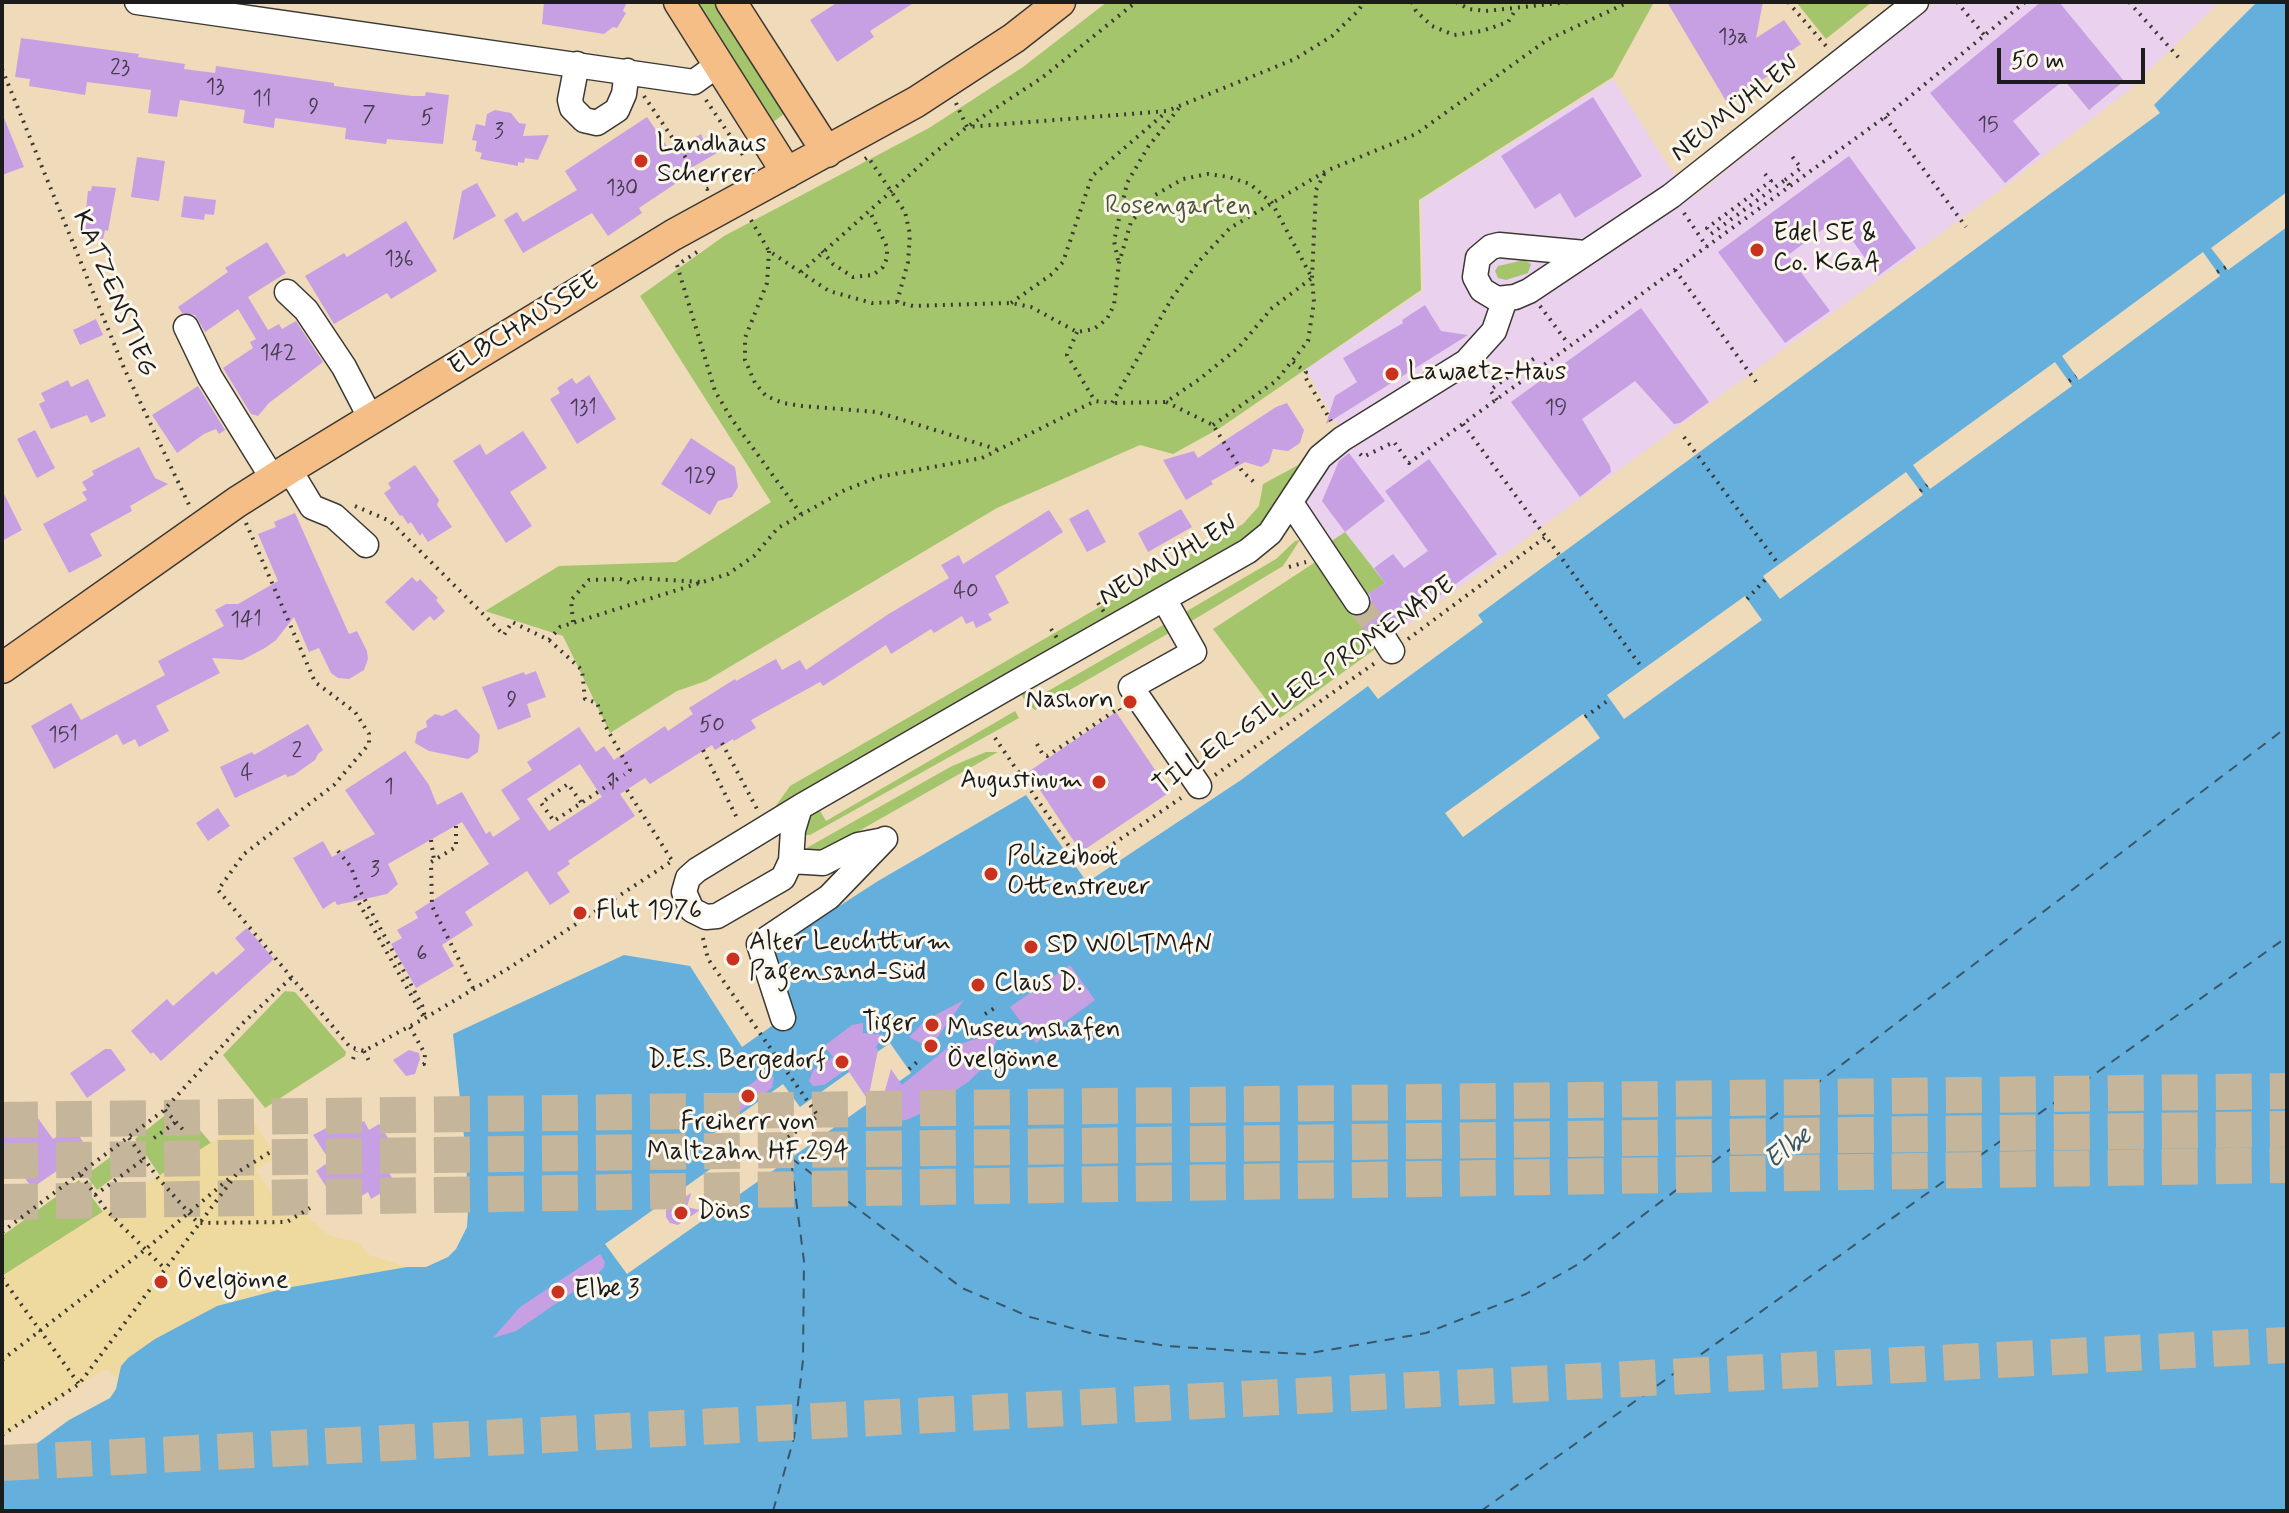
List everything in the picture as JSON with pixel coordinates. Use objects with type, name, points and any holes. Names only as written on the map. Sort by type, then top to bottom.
[{"type":"main road","points":[[679,2],[719,64],[756,149],[787,173]]},
{"type":"main road","points":[[731,2],[827,152]]},
{"type":"main road","name":"ELBCHAUSSEE","points":[[2,668],[281,474],[615,269],[944,84],[1014,38],[1060,2]]},
{"type":"street","points":[[137,2],[694,82],[719,64]]},
{"type":"street","name":"NEUMÜHLEN","points":[[791,861],[783,878],[717,916],[706,917],[696,913],[686,902],[685,884],[697,870],[800,807],[1248,551],[1270,533],[1328,449],[1451,373],[1483,346],[1494,331],[1505,299],[1529,291],[1671,196],[1916,2]]},
{"type":"street","points":[[577,64],[570,100],[572,108],[584,120],[597,123],[617,110],[624,94],[627,71]]},
{"type":"street","points":[[1505,299],[1489,296],[1475,277],[1478,258],[1491,247],[1499,245],[1585,253]]},
{"type":"street","points":[[287,292],[306,310],[344,367],[371,419]]},
{"type":"street","points":[[186,327],[210,377],[281,474],[312,507],[334,516],[366,545]]},
{"type":"street","points":[[1291,503],[1357,602]]},
{"type":"street","points":[[1164,599],[1194,652],[1131,687],[1199,786]]},
{"type":"street","points":[[783,1018],[759,944],[829,897],[885,839],[858,845],[823,863],[791,861],[793,830],[800,807]]},
{"type":"path","points":[[801,272],[891,189],[967,127],[1043,77],[1136,2]]},
{"type":"path","points":[[967,127],[1167,111],[1295,59],[1332,36],[1364,2]]},
{"type":"path","points":[[1412,2],[1416,11],[1432,26],[1454,35],[1482,31],[1508,22],[1516,9]]},
{"type":"path","points":[[1456,2],[1469,9],[1486,11],[1569,2]]},
{"type":"path","points":[[1112,403],[1172,298],[1200,260],[1230,228],[1326,171],[1416,134],[1547,40],[1629,2]]},
{"type":"path","points":[[1788,2],[1822,41]]},
{"type":"path","points":[[1957,2],[1983,34]]},
{"type":"path","points":[[1367,455],[1394,442],[1409,463],[1885,117],[2025,2]]},
{"type":"path","points":[[2129,2],[2179,58]]},
{"type":"path","name":"KATZENSTIEG","points":[[2,69],[88,283],[198,530]]},
{"type":"path","points":[[627,71],[707,189],[717,183]]},
{"type":"path","points":[[694,82],[756,149],[749,166]]},
{"type":"path","points":[[944,84],[967,127]]},
{"type":"path","points":[[1119,263],[1114,241],[1127,183],[1148,147],[1181,106]]},
{"type":"path","points":[[1011,303],[1052,274],[1063,262],[1092,176],[1167,111]]},
{"type":"path","points":[[1885,117],[1966,227]]},
{"type":"path","points":[[1765,174],[1771,181],[1707,228],[1711,234],[1801,168],[1791,155]]},
{"type":"path","points":[[855,164],[868,157],[905,212],[910,234],[908,262],[897,302]]},
{"type":"path","points":[[1213,425],[1276,381],[1308,341],[1314,302],[1312,278],[1316,190],[1326,171]]},
{"type":"path","points":[[750,219],[769,251],[829,291],[872,303],[897,302],[913,306],[1011,303],[1031,307],[1077,332],[1094,329],[1107,319],[1114,305],[1119,263],[1131,222],[1155,195],[1183,179],[1208,174],[1250,184],[1272,203],[1312,278]]},
{"type":"path","points":[[1785,180],[1790,186]]},
{"type":"path","points":[[822,251],[853,277],[873,275],[883,267],[887,247],[869,212]]},
{"type":"path","points":[[1694,229],[1707,247]]},
{"type":"path","points":[[769,251],[767,283],[745,338],[745,360],[755,383],[766,396],[802,406],[877,412],[996,449]]},
{"type":"path","points":[[677,265],[715,391],[801,514]]},
{"type":"path","points":[[2217,272],[2226,267]]},
{"type":"path","points":[[1675,270],[1757,383]]},
{"type":"path","points":[[1166,402],[1230,355],[1272,308],[1312,278]]},
{"type":"path","points":[[1540,306],[1567,342]]},
{"type":"path","points":[[1077,332],[1067,355],[1095,401]]},
{"type":"path","points":[[1497,400],[1490,390],[1536,357]]},
{"type":"path","points":[[1293,362],[1306,372],[1304,375],[1313,391]]},
{"type":"path","points":[[2069,381],[2076,376]]},
{"type":"path","points":[[549,640],[560,627],[703,582],[742,566],[778,528],[845,490],[878,477],[982,458],[1095,401],[1166,402],[1213,425],[1242,471],[1256,484]]},
{"type":"path","points":[[1463,424],[1643,669]]},
{"type":"path","points":[[1684,437],[1779,565]]},
{"type":"path","points":[[1920,491],[1927,485]]},
{"type":"path","points":[[237,502],[315,682],[355,712],[369,734],[369,744],[334,785],[244,854],[218,890],[356,1051],[364,1051],[474,990],[672,861],[627,790]]},
{"type":"path","points":[[351,505],[382,515],[504,635],[512,622],[549,640],[582,670],[585,699],[597,703],[606,727],[630,770],[554,821],[541,803],[568,784],[581,802]]},
{"type":"path","name":"TILLER-GILLER-PROMENADE","points":[[995,738],[1082,865],[1199,786],[1388,644],[1546,537]]},
{"type":"path","points":[[573,623],[571,600],[589,580],[620,579],[630,583],[638,578],[703,582]]},
{"type":"path","points":[[1747,599],[1766,579]]},
{"type":"path","points":[[1585,717],[1610,699]]},
{"type":"path","points":[[1037,744],[1043,755],[1047,756],[1119,708],[1126,718]]},
{"type":"path","points":[[722,743],[758,811]]},
{"type":"path","points":[[703,750],[739,822]]},
{"type":"path","points":[[456,826],[456,847],[431,862],[432,906],[474,990]]},
{"type":"path","points":[[431,840],[434,860]]},
{"type":"path","points":[[338,851],[351,867],[359,889],[422,1005],[425,1018]]},
{"type":"path","points":[[355,896],[425,1018]]},
{"type":"path","points":[[708,959],[818,1116],[780,1143],[791,1158]]},
{"type":"path","points":[[2,1232],[165,1110],[244,1022],[291,978]]},
{"type":"path","points":[[985,1014],[996,1007]]},
{"type":"path","points":[[410,1027],[425,1054],[424,1064],[418,1064]]},
{"type":"path","points":[[353,1059],[356,1051]]},
{"type":"path","points":[[364,1051],[370,1063]]},
{"type":"path","points":[[909,1069],[917,1062]]},
{"type":"path","points":[[165,1110],[186,1133]]},
{"type":"path","points":[[154,1138],[176,1122]]},
{"type":"path","points":[[129,1138],[198,1223],[287,1222],[310,1208]]},
{"type":"path","points":[[2,1360],[146,1249],[238,1172],[272,1151]]},
{"type":"path","points":[[95,1195],[144,1159]]},
{"type":"path","points":[[2,1435],[79,1384],[238,1172]]},
{"type":"path","points":[[81,1175],[107,1211],[165,1269]]},
{"type":"path","points":[[2,1278],[79,1384]]},
{"type":"shaded area","points":[[1937,2],[2219,2],[2128,91],[2004,187],[1378,647],[1349,608],[1293,520],[1345,439],[1306,369],[1423,291],[1421,200],[1613,79],[1667,164],[1693,197]]},
{"type":"green space","points":[[691,2],[719,2],[788,111],[769,125]]},
{"type":"green space","name":"Rosengarten","points":[[1107,2],[1654,2],[1613,77],[1419,200],[1421,290],[1220,428],[1173,454],[1140,445],[997,508],[706,681],[677,691],[610,733],[563,636],[485,611],[559,566],[676,562],[771,502],[640,296],[724,236],[929,128],[1023,67]]},
{"type":"green space","points":[[1796,2],[1872,2],[1826,39]]},
{"type":"green space","points":[[1524,260],[1531,264],[1528,273],[1506,280],[1498,278],[1495,271],[1498,266]]},
{"type":"green space","points":[[1302,463],[1262,524],[1250,535],[775,807],[790,786],[1243,524],[1259,506],[1263,484]]},
{"type":"green space","points":[[1345,532],[1385,583],[1367,595],[1330,542]]},
{"type":"green space","points":[[1300,540],[1283,566],[1190,622],[1187,611],[1276,559]]},
{"type":"green space","points":[[1317,561],[1378,647],[1280,718],[1213,629]]},
{"type":"green space","points":[[1165,624],[1169,633],[1035,710],[1026,703],[1020,692],[1027,687],[1034,699]]},
{"type":"green space","points":[[1015,711],[1019,718],[810,835],[804,835],[810,815],[818,807],[826,821]]},
{"type":"green space","points":[[986,752],[998,752],[820,853],[803,850],[952,766]]},
{"type":"green space","points":[[285,991],[295,992],[346,1052],[345,1056],[265,1108],[223,1055]]},
{"type":"green space","points":[[178,1105],[211,1143],[161,1177],[135,1139]]},
{"type":"green space","points":[[128,1144],[139,1158],[97,1190],[86,1175]]},
{"type":"green space","points":[[79,1180],[103,1212],[4,1275],[2,1236]]},
{"type":"sand","name":"Övelgönne","points":[[251,1117],[276,1157],[256,1170],[288,1218],[308,1205],[312,1211],[306,1215],[328,1235],[359,1243],[369,1255],[407,1267],[286,1288],[217,1306],[121,1366],[118,1379],[108,1370],[101,1371],[2,1437],[2,1276]]},
{"type":"water","name":"Elbe","points":[[2257,2],[2287,2],[2287,1511],[2,1511],[2,1461],[32,1447],[69,1420],[110,1398],[116,1389],[121,1366],[155,1339],[217,1306],[286,1288],[407,1267],[426,1267],[448,1257],[456,1249],[467,1227],[468,1211],[466,1155],[453,1034],[624,955],[690,966],[742,1047],[783,1018],[773,949],[878,881],[1026,795],[1086,881],[1089,881],[1241,780],[1368,686],[1378,699],[1483,622],[1478,615],[2160,113],[2154,105]]},
{"type":"pier","points":[[2287,192],[2287,227],[2228,270],[2211,248]]},
{"type":"pier","points":[[2203,252],[2220,276],[2079,380],[2062,356]]},
{"type":"pier","points":[[2055,362],[2072,386],[1930,489],[1913,465]]},
{"type":"pier","points":[[1906,472],[1923,495],[1780,599],[1763,576]]},
{"type":"pier","points":[[1745,596],[1762,620],[1624,719],[1607,695]]},
{"type":"pier","points":[[1583,714],[1600,738],[1463,837],[1445,813]]},
{"type":"pier","points":[[890,1043],[911,1073],[627,1274],[605,1244],[726,1158],[710,1136],[783,1084],[800,1107]]},
{"type":"building","points":[[544,2],[627,2],[623,11],[626,13],[617,28],[613,27],[604,34],[542,24]]},
{"type":"building","points":[[838,2],[915,2],[870,31],[874,37],[837,62],[810,20]]},
{"type":"building","points":[[1667,2],[1763,2],[1756,38],[1784,20],[1801,44],[1787,54],[1792,62],[1726,101]]},
{"type":"building","points":[[2041,2],[2059,2],[2124,81],[2089,110],[2064,80],[2013,121],[2040,154],[2005,183],[1930,93]]},
{"type":"building","points":[[21,38],[139,54],[138,57],[185,64],[184,69],[215,73],[216,66],[412,96],[425,96],[426,92],[449,95],[443,144],[387,139],[386,144],[345,139],[346,128],[275,118],[274,128],[243,123],[245,110],[180,100],[177,117],[148,113],[151,90],[87,82],[85,95],[29,86],[30,79],[15,77]]},
{"type":"building","points":[[1593,97],[1642,176],[1575,218],[1560,193],[1535,209],[1501,156]]},
{"type":"building","points":[[495,110],[511,113],[519,123],[526,124],[523,136],[549,135],[538,160],[525,158],[524,163],[518,162],[518,166],[480,159],[482,153],[475,151],[477,141],[472,140],[476,124],[485,126],[487,114]]},
{"type":"building","points":[[2,113],[24,167],[2,175]]},
{"type":"building","points":[[647,117],[671,152],[701,134],[717,153],[684,172],[687,176],[639,208],[642,213],[608,236],[592,213],[523,253],[504,220],[517,212],[523,222],[577,190],[565,171]]},
{"type":"building","name":"Edel SE & Co. KGaA","points":[[1849,156],[1916,248],[1878,276],[1837,219],[1788,255],[1830,311],[1785,343],[1718,252]]},
{"type":"building","points":[[137,157],[165,161],[159,201],[131,197]]},
{"type":"building","points":[[477,183],[496,216],[453,240],[462,191]]},
{"type":"building","points":[[92,186],[116,188],[108,231],[105,230],[103,239],[83,236],[88,191]]},
{"type":"building","points":[[184,196],[216,200],[214,215],[205,214],[204,220],[181,217]]},
{"type":"building","points":[[406,221],[437,271],[391,299],[387,293],[334,324],[305,276],[344,253],[347,257]]},
{"type":"building","points":[[267,242],[286,273],[248,297],[268,330],[279,324],[282,329],[296,321],[323,362],[269,403],[258,416],[251,414],[223,368],[253,348],[250,342],[256,339],[238,309],[205,332],[195,315],[182,313],[178,307],[228,272],[225,268]]},
{"type":"building","points":[[1425,305],[1441,331],[1468,335],[1326,424],[1335,396],[1357,382],[1343,358],[1403,323],[1402,320]]},
{"type":"building","points":[[1641,308],[1709,402],[1674,424],[1635,381],[1582,419],[1611,472],[1580,497],[1511,402]]},
{"type":"building","points":[[96,319],[103,335],[80,345],[73,330]]},
{"type":"building","points":[[589,375],[616,419],[577,444],[550,399],[560,393],[557,388],[572,378],[576,384]]},
{"type":"building","points":[[88,379],[106,416],[91,423],[87,415],[51,429],[39,404],[45,401],[41,393],[68,380],[71,387]]},
{"type":"building","points":[[198,386],[225,430],[219,434],[216,429],[204,434],[177,453],[152,415]]},
{"type":"building","points":[[1287,403],[1304,430],[1300,443],[1288,451],[1273,449],[1269,462],[1261,467],[1245,462],[1211,481],[1213,484],[1186,500],[1163,460],[1194,451],[1198,458]]},
{"type":"building","points":[[35,430],[55,468],[37,478],[17,439]]},
{"type":"building","points":[[523,431],[547,468],[510,492],[532,526],[506,543],[453,461],[480,444],[486,455]]},
{"type":"building","points":[[691,438],[735,467],[738,487],[732,497],[718,501],[710,515],[661,484]]},
{"type":"building","points":[[139,447],[155,478],[168,484],[130,506],[132,511],[90,534],[102,556],[69,573],[43,524],[87,500],[82,492],[87,490],[82,482],[94,475],[92,471]]},
{"type":"building","points":[[1349,453],[1385,501],[1345,532],[1322,501],[1339,461]]},
{"type":"building","points":[[1429,459],[1497,554],[1395,628],[1382,622],[1374,625],[1369,634],[1356,617],[1365,615],[1370,609],[1372,602],[1369,593],[1385,583],[1374,568],[1393,554],[1404,568],[1428,551],[1385,491]]},
{"type":"building","points":[[415,465],[439,500],[437,505],[452,527],[428,542],[411,522],[408,524],[400,516],[384,493],[391,488],[388,483]]},
{"type":"building","points":[[2,490],[22,530],[2,541]]},
{"type":"building","points":[[1088,509],[1106,542],[1087,552],[1069,519]]},
{"type":"building","points":[[1181,509],[1192,527],[1148,552],[1138,533]]},
{"type":"building","points":[[1049,510],[1063,532],[995,576],[1009,603],[988,614],[992,620],[976,628],[973,621],[966,624],[962,616],[934,633],[931,629],[891,654],[886,645],[823,686],[820,682],[751,720],[756,728],[734,741],[715,750],[712,745],[650,784],[645,778],[620,794],[635,816],[568,861],[570,864],[557,873],[570,892],[550,905],[527,871],[465,912],[473,925],[442,945],[454,966],[416,988],[391,944],[402,938],[397,930],[418,918],[415,912],[489,864],[462,822],[388,864],[398,884],[387,894],[337,905],[335,901],[323,909],[293,858],[323,841],[332,857],[375,834],[345,790],[405,751],[429,785],[437,805],[462,792],[486,834],[490,831],[493,837],[520,819],[501,790],[532,770],[527,762],[579,727],[596,752],[604,746],[614,760],[665,726],[668,731],[693,714],[689,708],[735,679],[776,659],[782,670],[800,660],[806,670],[887,615],[949,578],[941,565],[959,555],[963,564]],"holes":[[[580,764],[602,797],[549,831],[527,799]]]},
{"type":"building","points":[[295,513],[349,634],[357,631],[367,651],[364,670],[349,679],[338,678],[331,673],[319,648],[309,652],[294,617],[276,640],[265,648],[242,660],[212,658],[220,673],[156,706],[169,731],[139,747],[135,739],[123,745],[117,734],[54,769],[31,726],[71,703],[81,720],[165,675],[158,661],[224,626],[215,610],[226,604],[238,604],[278,581],[258,534],[276,527],[274,522]]},
{"type":"building","points":[[412,577],[417,582],[420,579],[438,598],[436,600],[445,611],[434,621],[430,616],[413,631],[385,602]]},
{"type":"building","points":[[536,671],[546,697],[527,704],[531,717],[498,730],[482,687],[524,672],[525,675]]},
{"type":"building","points":[[456,709],[480,735],[478,752],[468,759],[429,751],[415,743],[417,732],[427,727],[426,721],[435,714],[442,716]]},
{"type":"building","name":"Augustinum","points":[[1116,712],[1170,792],[1081,852],[1028,772]]},
{"type":"building","points":[[308,724],[323,750],[315,760],[294,775],[287,777],[286,774],[235,798],[220,767],[252,752],[254,755]]},
{"type":"building","points":[[218,808],[230,826],[208,841],[196,823]]},
{"type":"building","points":[[247,928],[274,959],[161,1061],[153,1052],[151,1054],[131,1031],[167,999],[173,1006],[213,971],[216,975],[245,950],[235,938]]},
{"type":"building","points":[[1070,965],[1095,1000],[1036,1043],[1010,1007]]},
{"type":"building","name":"Tiger","points":[[964,1000],[930,1048],[909,1037],[926,1020]]},
{"type":"building","points":[[863,1023],[863,1033],[884,1035],[876,1047],[878,1050],[868,1100],[847,1069],[824,1085],[813,1086],[809,1081],[813,1070],[833,1057],[824,1046],[852,1025]]},
{"type":"building","points":[[982,1037],[998,1038],[984,1067],[968,1082],[922,1113],[906,1120],[876,1123],[891,1069],[902,1085],[947,1048]]},
{"type":"building","points":[[105,1049],[111,1049],[126,1070],[87,1098],[70,1073]]},
{"type":"building","points":[[409,1050],[419,1053],[420,1059],[415,1074],[406,1076],[393,1060]]},
{"type":"building","name":"Freiherr von Maltzahn HF.294","points":[[763,1075],[774,1077],[772,1088],[732,1117],[712,1120],[723,1104]]},
{"type":"building","points":[[35,1114],[53,1139],[73,1126],[83,1142],[78,1146],[83,1153],[32,1188],[14,1163],[10,1166],[2,1154],[2,1136]]},
{"type":"building","points":[[345,1118],[351,1128],[364,1121],[369,1130],[379,1124],[398,1153],[383,1163],[399,1189],[387,1197],[383,1192],[371,1199],[368,1192],[355,1200],[351,1192],[336,1202],[316,1171],[330,1161],[313,1135]]},
{"type":"building","name":"Döns","points":[[691,1193],[687,1207],[700,1210],[678,1225],[670,1223],[666,1210]]},
{"type":"building","name":"Elbe 3","points":[[600,1254],[605,1262],[604,1267],[595,1277],[516,1331],[493,1338],[520,1307]]},
{"type":"ferry route","points":[[791,1158],[962,1288],[1030,1317],[1094,1334],[1167,1346],[1305,1354],[1426,1333],[1526,1294],[1580,1263],[2287,727]]},
{"type":"ferry route","points":[[1481,1511],[2287,937]]},
{"type":"ferry route","points":[[773,1511],[794,1438],[803,1360],[804,1261],[791,1160]]},
{"type":"tunnel","points":[[1357,602],[1383,637]]},
{"type":"tunnel","points":[[2,1120],[2287,1091]]},
{"type":"tunnel","points":[[2,1161],[2287,1129]]},
{"type":"tunnel","points":[[2,1202],[2287,1165]]},
{"type":"tunnel","points":[[2,1463],[2287,1345]]},
{"type":"place","name":"Landhaus Scherrer","points":[[641,161]]},
{"type":"place","name":"Edel SE & Co. KGaA","points":[[1757,250]]},
{"type":"place","name":"Lawaetz-Haus","points":[[1392,374]]},
{"type":"place","name":"Nashorn","points":[[1130,702]]},
{"type":"place","name":"Augustinum","points":[[1099,782]]},
{"type":"place","name":"Polizeiboot Ottenstreuer","points":[[991,874]]},
{"type":"place","name":"Flut 1976","points":[[580,913]]},
{"type":"place","name":"SD WOLTMAN","points":[[1031,947]]},
{"type":"place","name":"Alter Leuchtturm Pagensand-Süd","points":[[733,959]]},
{"type":"place","name":"Claus D.","points":[[978,985]]},
{"type":"place","name":"Tiger","points":[[932,1025]]},
{"type":"place","name":"Museumshafen Övelgönne","points":[[931,1046]]},
{"type":"place","name":"D.E.S. Bergedorf","points":[[842,1062]]},
{"type":"place","name":"Freiherr von Maltzahn HF.294","points":[[748,1096]]},
{"type":"place","name":"Döns","points":[[681,1213]]},
{"type":"place","name":"Övelgönne","points":[[161,1282]]},
{"type":"place","name":"Elbe 3","points":[[558,1292]]}]
